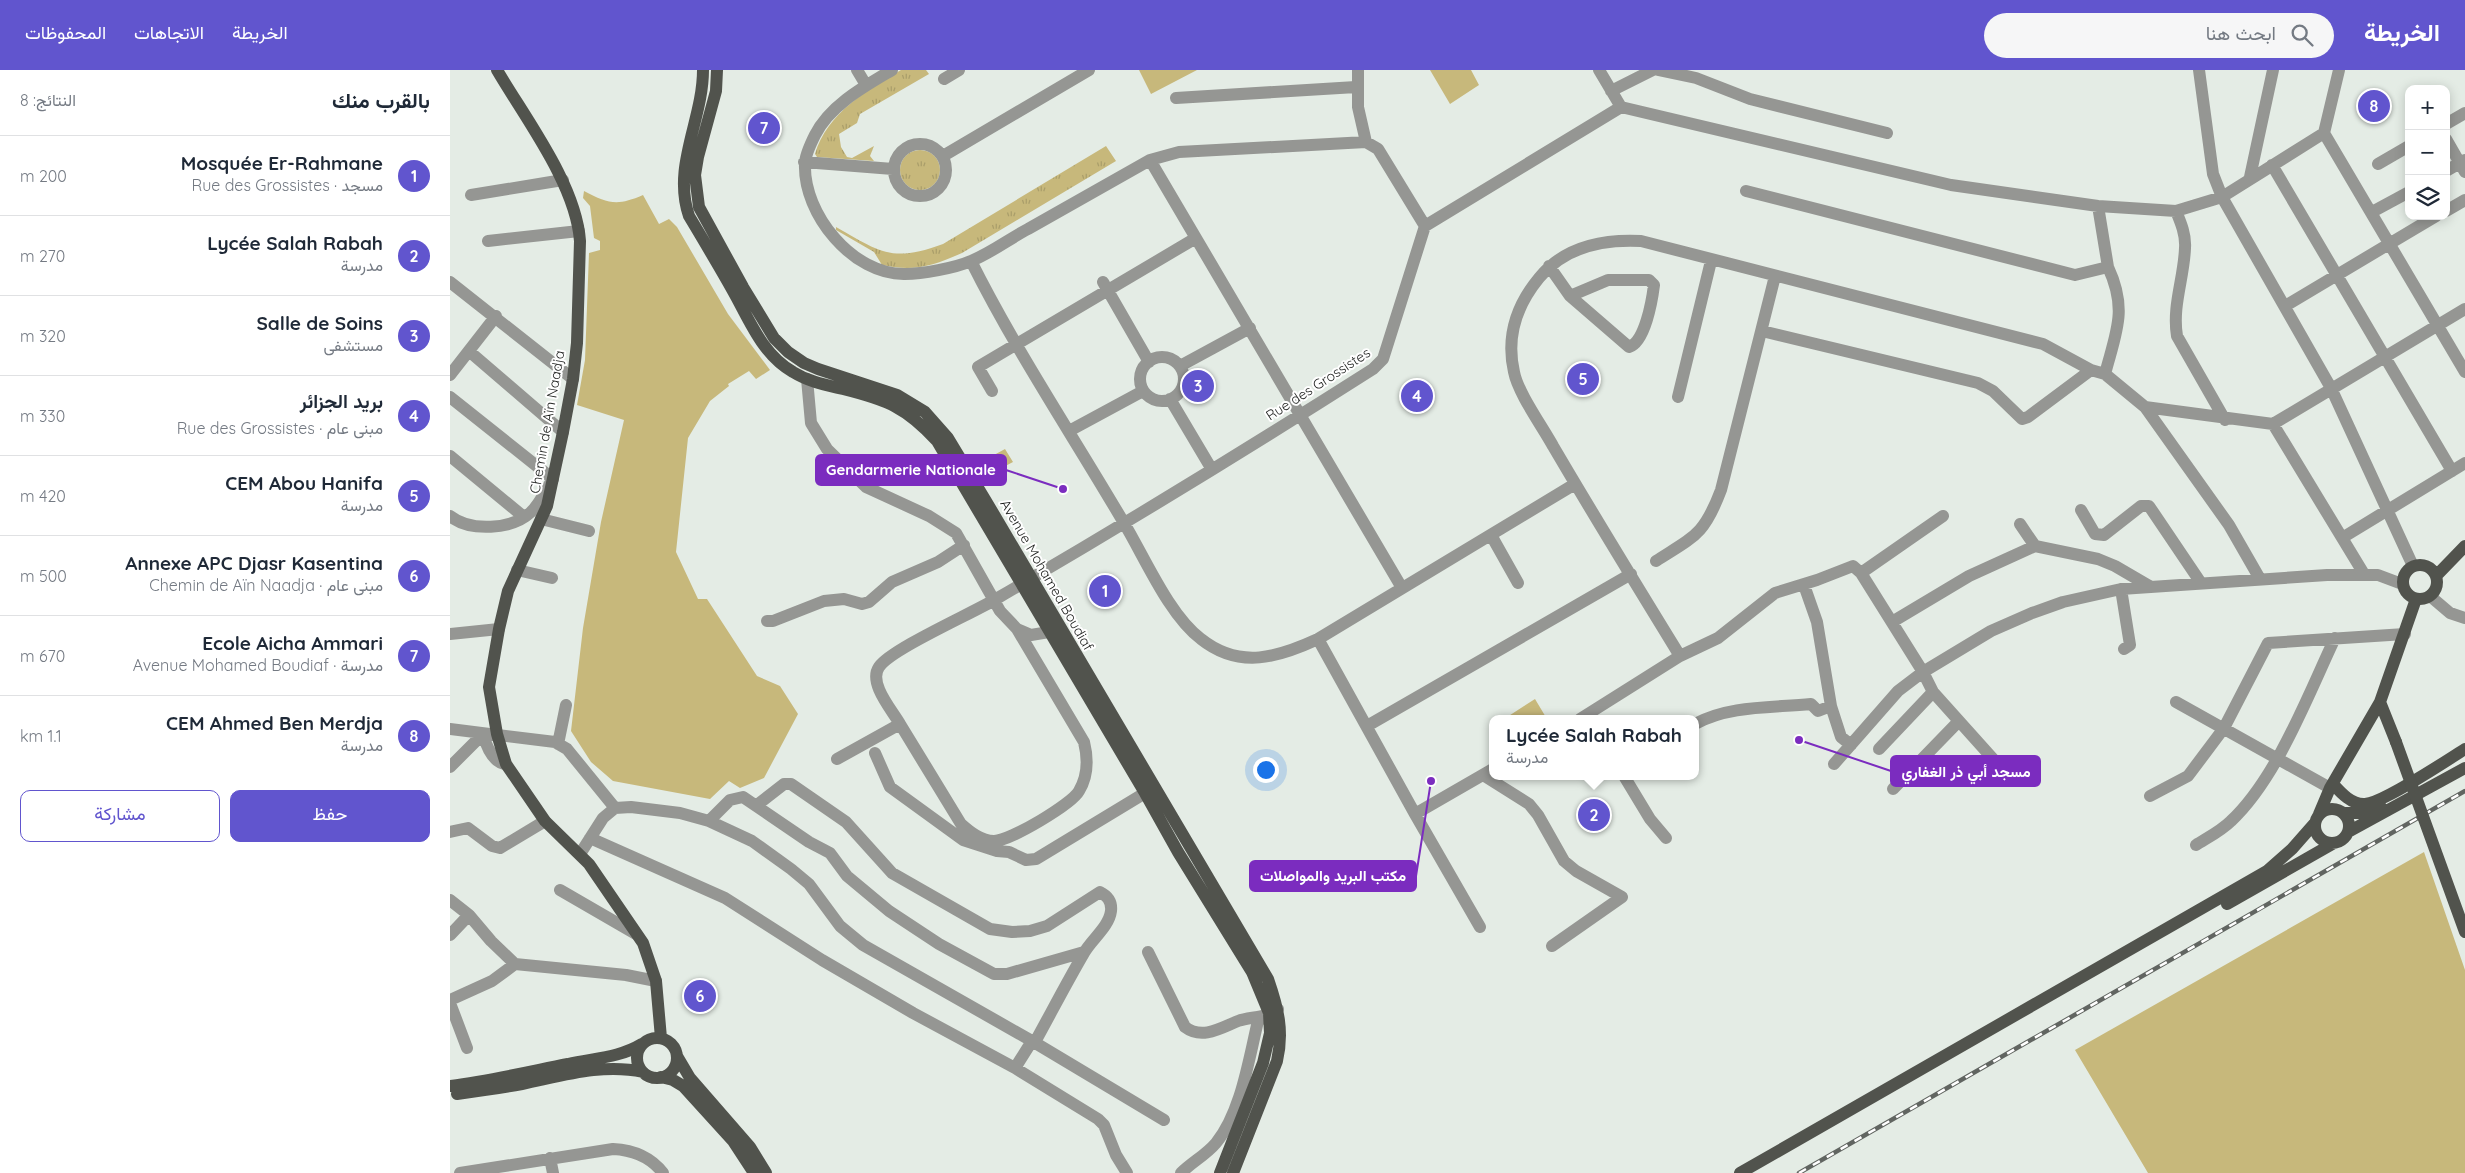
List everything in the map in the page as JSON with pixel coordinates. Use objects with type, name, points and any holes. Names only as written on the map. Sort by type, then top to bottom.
[{"type":"main road","name":"Chemin de Aïn Naadja","points":[[497,70],[563,180],[579,231],[577,343],[573,379],[563,432],[547,506],[508,591],[489,687],[506,764],[545,821],[580,854],[636,934],[652,966],[656,981],[661,1038]]},
{"type":"main road","name":"Avenue Mohamed Boudiaf","points":[[703,70],[700,98],[685,160],[684,200],[688,213],[754,332],[774,358],[792,372],[807,379],[877,398],[899,407],[922,425],[937,441],[1026,581],[1268,980],[1270,1033],[1263,1063],[1220,1173]]},
{"type":"main road","name":"Avenue Mohamed Boudiaf","points":[[717,70],[716,91],[698,157],[695,176],[699,207],[743,287],[774,338],[788,352],[804,363],[818,369],[897,394],[925,412],[948,438],[1026,581],[1049,632],[1178,852],[1252,972],[1270,1013],[1280,1045],[1276,1061],[1232,1173]]},
{"type":"main road","points":[[2436,576],[2465,546]]},
{"type":"main road","points":[[2412,566],[2428,567],[2436,576],[2436,588],[2430,596],[2416,599],[2406,593],[2402,584],[2406,571],[2412,566]]},
{"type":"main road","points":[[1753,1173],[2143,947],[2267,871],[2292,850],[2316,819],[2331,786],[2380,702],[2416,599]]},
{"type":"main road","points":[[2380,702],[2465,932]]},
{"type":"main road","points":[[2331,786],[2350,800],[2366,804],[2387,795],[2465,750]]},
{"type":"main road","points":[[2316,819],[2330,808],[2358,814],[2375,810],[2465,758]]},
{"type":"main road","points":[[2348,832],[2465,768]]},
{"type":"main road","points":[[1740,1173],[2143,947],[2334,843],[2343,840],[2348,832],[2349,821],[2340,811],[2331,786]]},
{"type":"main road","points":[[2316,819],[2317,836],[2327,843],[2334,843]]},
{"type":"main road","points":[[450,1086],[513,1077],[568,1064],[616,1056],[651,1039],[661,1038],[672,1045],[690,1078],[750,1147],[766,1173]]},
{"type":"main road","points":[[642,1044],[637,1061],[643,1072],[648,1076],[673,1080],[683,1086],[733,1141],[754,1173]]},
{"type":"main road","points":[[661,1077],[673,1070],[677,1056]]},
{"type":"main road","points":[[450,1094],[509,1086],[594,1069],[620,1068],[643,1072]]},
{"type":"street","points":[[857,70],[866,85]]},
{"type":"street","points":[[892,70],[866,85],[834,111],[815,134],[804,162],[806,181],[821,220],[835,239],[865,265],[904,274],[971,261],[1150,160],[1179,152],[1366,142],[1378,149],[1425,226],[1621,107],[1951,185],[2098,206],[2176,211],[2222,197],[2324,133]]},
{"type":"street","points":[[944,79],[959,70]]},
{"type":"street","points":[[943,156],[1089,70]]},
{"type":"street","points":[[1358,70],[1356,87],[1358,107],[1366,142]]},
{"type":"street","points":[[1599,70],[1621,107]]},
{"type":"street","points":[[1611,91],[1653,70]]},
{"type":"street","points":[[1658,70],[1696,78],[1750,99],[1886,133]]},
{"type":"street","points":[[2199,70],[2213,174],[2222,197],[2331,388],[2412,566]]},
{"type":"street","points":[[2250,178],[2273,70]]},
{"type":"street","points":[[2339,70],[2324,133],[2465,372]]},
{"type":"street","points":[[1176,98],[1356,87]]},
{"type":"street","points":[[2450,122],[2465,113]]},
{"type":"street","points":[[915,144],[932,146],[943,156],[946,169],[944,179],[931,194],[914,195],[906,192],[896,180],[893,169],[899,154],[915,144]]},
{"type":"street","points":[[2450,144],[2463,165],[2450,170]]},
{"type":"street","points":[[2378,164],[2405,148]]},
{"type":"street","points":[[1150,160],[1302,414],[1402,588]]},
{"type":"street","points":[[804,162],[893,169]]},
{"type":"street","points":[[2272,165],[2338,274],[2452,471]]},
{"type":"street","points":[[471,195],[563,180]]},
{"type":"street","points":[[1746,190],[2063,273],[2075,275],[2108,267]]},
{"type":"street","points":[[2372,212],[2405,194]]},
{"type":"street","points":[[2450,209],[2465,200]]},
{"type":"street","points":[[2098,206],[2108,267],[2119,302],[2119,325],[2105,374]]},
{"type":"street","points":[[2176,211],[2184,234],[2185,249],[2174,322],[2177,336],[2225,420]]},
{"type":"street","points":[[2285,306],[2429,220]]},
{"type":"street","name":"Rue des Grossistes","points":[[1017,629],[1084,742],[1087,755],[1085,775],[1079,791],[1071,800],[1008,838],[995,841],[983,839],[971,833],[961,824],[877,683],[876,673],[880,666],[916,642],[994,600],[1125,524],[1211,468],[1373,369],[1383,359],[1425,226]]},
{"type":"street","points":[[488,241],[579,231]]},
{"type":"street","points":[[992,391],[978,367],[1017,345],[1105,287],[1196,238]]},
{"type":"street","points":[[1680,656],[1575,484],[1514,374],[1510,343],[1515,314],[1530,288],[1549,266],[1593,243],[1617,240],[1640,242],[2044,344],[2091,370],[2105,374],[2145,407],[2229,525],[2260,579]]},
{"type":"street","points":[[971,261],[1017,345],[1125,524],[1173,610],[1201,640],[1242,657],[1266,658],[1287,653],[1318,639],[1575,484]]},
{"type":"street","points":[[1678,397],[1712,261]]},
{"type":"street","points":[[1549,266],[1570,296],[1629,347],[1639,341],[1652,299],[1654,285],[1649,280],[1608,280],[1570,296]]},
{"type":"street","points":[[1656,561],[1691,539],[1708,522],[1721,490],[1775,276]]},
{"type":"street","points":[[450,282],[463,294],[496,316],[573,379]]},
{"type":"street","points":[[1105,287],[1149,362]]},
{"type":"street","points":[[450,299],[463,294]]},
{"type":"street","points":[[2145,407],[2225,420],[2273,424],[2465,309]]},
{"type":"street","points":[[450,375],[470,352],[496,316]]},
{"type":"street","points":[[1180,366],[1250,328]]},
{"type":"street","points":[[1762,331],[1978,383],[1993,391],[2022,419],[2028,417],[2091,370]]},
{"type":"street","points":[[470,352],[563,432]]},
{"type":"street","points":[[1165,358],[1180,366],[1184,381],[1177,395],[1170,400],[1158,401],[1144,391],[1140,378],[1141,372],[1149,362],[1165,358]]},
{"type":"street","points":[[807,379],[811,423],[827,449],[866,487],[936,520],[956,533],[994,600],[1008,622],[1017,629]]},
{"type":"street","points":[[1069,431],[1144,391]]},
{"type":"street","points":[[450,397],[553,479],[532,511],[510,524],[473,526],[450,530]]},
{"type":"street","points":[[1170,400],[1211,468]]},
{"type":"street","points":[[2273,424],[2364,574]]},
{"type":"street","points":[[450,456],[524,517]]},
{"type":"street","points":[[2342,538],[2465,463]]},
{"type":"street","points":[[2081,510],[2095,534],[2104,536],[2141,506],[2149,506],[2201,583]]},
{"type":"street","points":[[450,516],[456,522],[473,526]]},
{"type":"street","points":[[1861,572],[1943,516]]},
{"type":"street","points":[[541,519],[589,531]]},
{"type":"street","points":[[2020,524],[2035,546]]},
{"type":"street","points":[[1491,535],[1518,583]]},
{"type":"street","points":[[767,621],[773,621],[824,601],[844,599],[862,604],[869,602],[892,582],[938,562],[964,545]]},
{"type":"street","points":[[1892,622],[1969,576],[2035,546],[2098,559],[2116,566],[2151,587]]},
{"type":"street","points":[[1590,715],[1680,656],[1718,638],[1776,593],[1804,585],[1853,566],[1861,572],[1923,672],[1933,692],[1994,760]]},
{"type":"street","points":[[517,570],[552,578]]},
{"type":"street","points":[[1367,726],[1631,574]]},
{"type":"street","points":[[1834,764],[1898,691],[1923,672],[1991,631],[2063,602],[2121,589],[2260,579],[2364,574],[2385,577],[2402,584]]},
{"type":"street","points":[[1804,585],[1817,622],[1831,706],[1841,737],[1851,744]]},
{"type":"street","points":[[2121,589],[2130,645],[2124,649]]},
{"type":"street","points":[[2430,596],[2450,613],[2465,618]]},
{"type":"street","points":[[450,634],[499,629]]},
{"type":"street","name":"Avenue Mohamed Boudiaf","points":[[1017,629],[1031,636],[1049,632]]},
{"type":"street","points":[[2150,796],[2188,776],[2224,728],[2268,643],[2405,634]]},
{"type":"street","points":[[2196,845],[2231,822],[2257,790],[2276,759],[2335,638]]},
{"type":"street","points":[[1318,639],[1414,814],[1480,927]]},
{"type":"street","points":[[1878,749],[1933,692]]},
{"type":"street","points":[[2176,702],[2276,759],[2331,786]]},
{"type":"street","points":[[1699,722],[1738,710],[1811,704],[1818,711],[1831,706]]},
{"type":"street","points":[[558,744],[566,705]]},
{"type":"street","points":[[1893,789],[1958,722]]},
{"type":"street","points":[[837,759],[900,724]]},
{"type":"street","points":[[450,729],[483,734],[498,734],[558,744],[567,749],[615,808]]},
{"type":"street","points":[[483,734],[489,750],[496,760],[506,764]]},
{"type":"street","points":[[450,767],[483,734]]},
{"type":"street","points":[[875,753],[890,787],[906,800],[963,840],[998,851],[1009,852],[1026,860],[1036,859],[1145,793]]},
{"type":"street","points":[[1414,814],[1488,772]]},
{"type":"street","points":[[1498,780],[1529,804],[1538,815],[1564,861],[1622,897],[1552,946]]},
{"type":"street","points":[[1626,780],[1650,818],[1666,838]]},
{"type":"street","points":[[757,805],[784,784],[791,784],[846,822],[892,873],[990,929],[1021,932],[1047,926],[1100,892],[1109,899],[1111,913],[1084,952],[1033,1041],[1015,1068]]},
{"type":"street","points":[[708,821],[730,800],[736,797],[743,797],[830,854],[847,876],[889,911],[939,944],[994,974],[1007,974],[1084,952]]},
{"type":"street","points":[[580,854],[603,818],[615,808],[631,807],[680,813],[708,821],[752,841],[809,884],[840,926],[863,945],[1033,1041],[1164,1120]]},
{"type":"street","points":[[450,832],[468,828],[492,846],[500,848],[545,821]]},
{"type":"street","points":[[590,838],[725,898],[822,960],[913,1013],[1015,1068],[1098,1119],[1104,1125],[1116,1155],[1127,1173]]},
{"type":"street","points":[[560,890],[636,934]]},
{"type":"street","points":[[450,900],[469,915],[491,941],[515,964],[626,975],[656,981]]},
{"type":"street","points":[[450,935],[469,915]]},
{"type":"street","points":[[1148,952],[1185,1027],[1191,1032],[1212,1032],[1240,1020],[1270,1013]]},
{"type":"street","points":[[467,1048],[450,1002],[492,981],[515,964]]},
{"type":"street","points":[[1181,1173],[1213,1146],[1227,1126],[1254,1044],[1258,1021],[1270,1013]]},
{"type":"street","points":[[460,1173],[591,1151],[625,1150],[650,1159],[663,1173]]},
{"type":"street","points":[[550,1158],[553,1173]]},
{"type":"green space","points":[[901,70],[926,70],[929,74],[860,114],[857,123],[839,134],[841,147],[847,157],[852,158],[874,146],[870,156],[874,161],[817,157],[815,154],[821,139],[839,115],[862,95]]},
{"type":"green space","points":[[1139,70],[1197,70],[1151,94]]},
{"type":"green space","points":[[1430,70],[1471,70],[1479,85],[1450,104]]},
{"type":"green space","points":[[1106,146],[1116,161],[962,253],[942,261],[914,268],[882,265],[874,252],[836,230],[836,227],[864,243],[887,252],[898,254],[926,250],[943,244]]},
{"type":"green space","points":[[924,150],[931,153],[937,159],[940,170],[939,178],[931,187],[924,190],[916,190],[909,187],[901,178],[900,166],[903,159],[912,151]]},
{"type":"green space","points":[[584,191],[600,199],[613,202],[627,201],[643,195],[659,224],[669,219],[677,227],[728,314],[770,370],[756,379],[749,371],[728,384],[729,386],[710,401],[688,438],[676,552],[698,599],[707,599],[757,676],[780,686],[798,714],[764,778],[740,788],[729,781],[710,799],[613,781],[591,762],[571,731],[583,628],[601,522],[624,420],[577,405],[585,360],[589,253],[600,250],[600,241],[594,238],[590,206],[583,198]]},
{"type":"green space","points":[[1005,449],[1013,462],[990,474],[983,461]]},
{"type":"green space","points":[[1535,699],[1545,715],[1510,715]]},
{"type":"green space","points":[[2424,852],[2465,970],[2465,1173],[2148,1173],[2075,1050]]},
{"type":"railway","points":[[1799,1173],[2465,791]]},
{"type":"place","name":"CEM Ahmed Ben Merdja","points":[[2374,106]]},
{"type":"place","name":"Ecole Aicha Ammari","points":[[764,128]]},
{"type":"place","name":"CEM Abou Hanifa","points":[[1583,379]]},
{"type":"place","name":"Salle de Soins","points":[[1198,386]]},
{"type":"place","name":"بريد الجزائر","points":[[1417,396]]},
{"type":"place","name":"Gendarmerie Nationale","points":[[1063,489]]},
{"type":"place","name":"Mosquée Er-Rahmane","points":[[1105,591]]},
{"type":"place","name":"مسجد أبي ذر الغفاري","points":[[1799,740]]},
{"type":"place","name":"مكتب البريد والمواصلات","points":[[1431,781]]},
{"type":"place","name":"Lycée Salah Rabah","points":[[1594,815]]},
{"type":"place","name":"Annexe APC Djasr Kasentina","points":[[700,996]]}]
